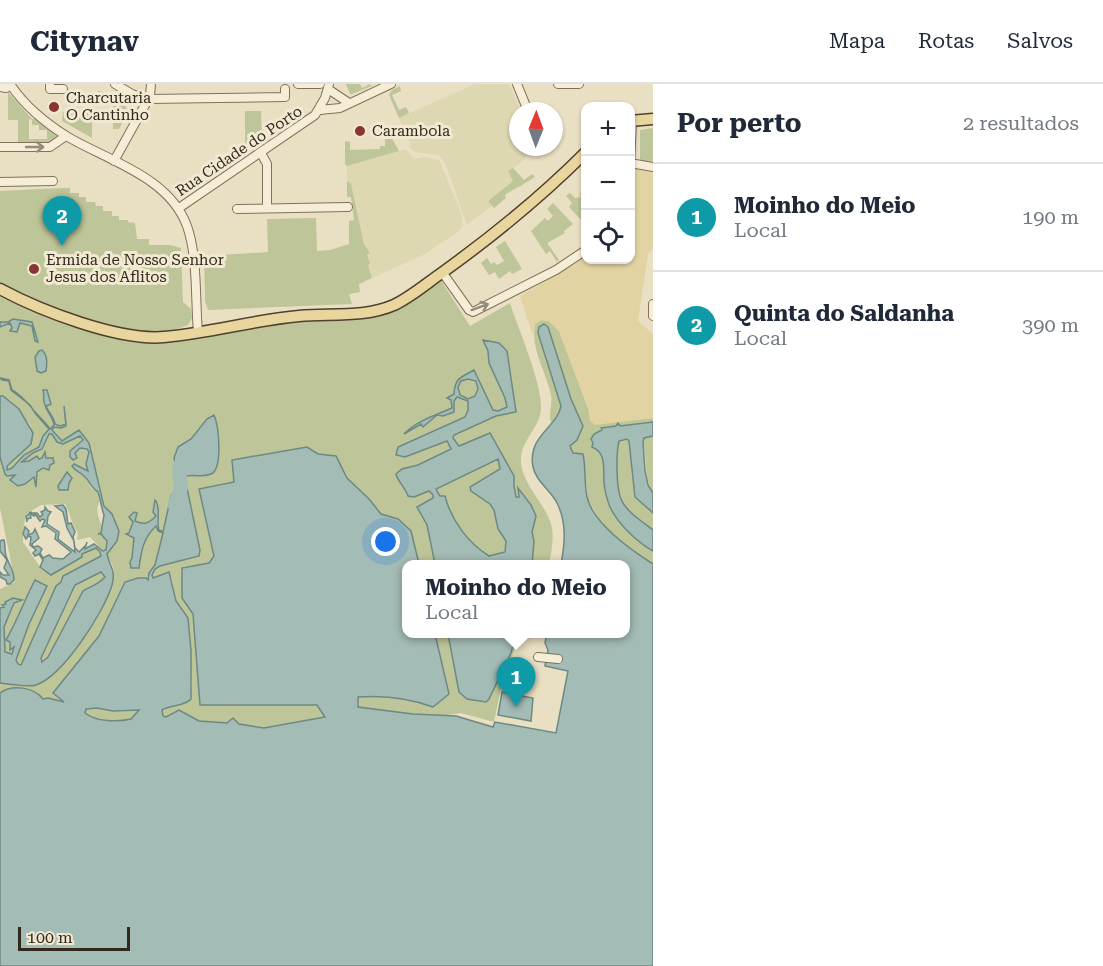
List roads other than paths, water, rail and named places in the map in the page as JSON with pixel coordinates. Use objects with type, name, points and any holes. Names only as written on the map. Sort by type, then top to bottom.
[{"type":"main road","points":[[635,121],[653,119]]},
{"type":"main road","points":[[0,290],[49,311],[132,336],[165,337],[291,317],[377,311],[394,305],[506,224],[583,156]]},
{"type":"street","points":[[0,87],[6,88],[11,84],[32,109],[66,136],[150,182],[165,193],[178,208],[192,245],[198,332]]},
{"type":"street","points":[[50,84],[50,89],[63,89]]},
{"type":"street","points":[[115,84],[132,94],[148,99],[285,97],[285,89]]},
{"type":"street","points":[[114,161],[148,99],[151,84]]},
{"type":"street","points":[[298,84],[326,86],[349,103]]},
{"type":"street","points":[[320,110],[340,108],[391,84]]},
{"type":"street","points":[[517,84],[524,102]]},
{"type":"street","points":[[558,84],[579,84]]},
{"type":"street","name":"Rua Cidade do Porto","points":[[178,208],[315,115],[320,110],[326,86]]},
{"type":"street","points":[[0,147],[50,147],[66,136]]},
{"type":"street","points":[[261,153],[267,164],[267,208]]},
{"type":"street","points":[[635,165],[653,167]]},
{"type":"street","points":[[0,182],[53,181]]},
{"type":"street","points":[[237,209],[348,207]]},
{"type":"street","points":[[442,272],[469,310],[473,312],[549,274],[581,253]]},
{"type":"street","points":[[653,303],[653,316]]},
{"type":"street","points":[[538,657],[558,659]]},
{"type":"water","points":[[13,319],[32,322],[38,342],[35,341],[32,326],[20,323],[17,332],[10,331],[12,328],[10,323],[0,327],[0,322]]},
{"type":"water","points":[[544,324],[548,327],[571,399],[583,426],[577,440],[570,446],[573,453],[583,454],[586,492],[591,507],[614,535],[653,564],[653,966],[0,966],[0,693],[11,688],[23,688],[29,689],[43,699],[64,702],[53,693],[99,636],[125,582],[138,578],[148,580],[149,573],[155,565],[163,533],[158,531],[156,526],[145,540],[139,568],[131,568],[134,538],[126,534],[129,533],[133,522],[129,517],[134,512],[137,513],[135,521],[148,522],[156,516],[153,512],[155,500],[158,508],[159,530],[163,532],[171,496],[179,487],[184,494],[187,488],[200,550],[199,556],[160,566],[152,575],[153,578],[169,572],[176,601],[188,618],[191,651],[191,699],[162,710],[163,716],[166,717],[179,710],[199,721],[227,723],[233,718],[239,724],[264,728],[325,717],[317,705],[200,705],[193,614],[182,598],[182,568],[209,563],[214,556],[199,489],[234,482],[232,460],[307,447],[318,454],[336,456],[347,478],[381,514],[398,519],[411,531],[418,560],[402,560],[402,638],[436,638],[449,694],[433,707],[405,699],[377,696],[358,697],[358,707],[413,714],[456,716],[493,727],[495,722],[556,733],[568,671],[545,666],[548,650],[545,643],[546,638],[630,638],[630,560],[562,560],[564,540],[560,509],[537,477],[533,467],[534,447],[558,414],[561,406],[538,333],[539,327]],"holes":[[[97,708],[113,711],[139,710],[131,719],[120,721],[101,720],[85,713],[86,709]]]},
{"type":"water","points":[[483,340],[499,343],[507,351],[516,412],[496,416],[454,435],[453,438],[459,446],[490,433],[514,476],[516,497],[519,497],[518,488],[536,516],[532,532],[534,541],[532,560],[434,560],[427,525],[417,507],[433,498],[433,495],[429,491],[414,497],[408,496],[396,474],[402,469],[418,465],[451,449],[447,441],[405,457],[396,455],[398,447],[465,417],[468,401],[457,397],[454,401],[454,412],[443,416],[437,415],[423,427],[421,424],[404,434],[420,422],[452,408],[451,400],[447,398],[454,394],[456,384],[460,379],[474,370],[493,410],[498,411],[507,407],[489,363],[488,351]],"holes":[[[468,379],[476,381],[478,389],[475,396],[468,399],[460,395],[458,387],[461,381]],[[498,459],[500,469],[470,487],[471,491],[490,504],[494,510],[498,529],[506,541],[505,552],[489,556],[474,545],[461,530],[451,514],[445,496],[440,496],[436,489]]]},
{"type":"water","points":[[42,350],[47,365],[46,371],[41,373],[37,371],[35,357]]},
{"type":"water","points":[[0,378],[9,380],[12,390],[28,403],[11,390],[9,381]]},
{"type":"water","points":[[43,390],[47,390],[51,404],[46,406],[55,424],[60,426],[66,424],[61,428],[54,427],[52,430],[62,441],[79,430],[89,443],[104,506],[112,514],[119,531],[117,541],[107,554],[113,580],[101,611],[70,657],[47,679],[29,686],[0,683],[0,608],[13,598],[22,600],[14,603],[4,627],[5,652],[12,654],[14,647],[10,650],[10,642],[6,640],[35,580],[47,586],[29,624],[16,660],[21,665],[56,586],[61,582],[63,576],[101,556],[96,548],[82,554],[82,557],[51,575],[40,567],[43,560],[39,554],[35,556],[33,553],[36,550],[30,545],[31,537],[28,536],[26,539],[23,534],[25,527],[29,531],[28,535],[35,529],[39,538],[32,544],[33,547],[38,546],[42,549],[40,553],[43,558],[49,555],[63,559],[71,552],[55,539],[56,533],[46,526],[42,527],[45,520],[40,521],[35,514],[34,516],[30,513],[31,518],[27,519],[27,522],[26,516],[31,512],[37,513],[40,517],[45,507],[51,512],[47,524],[59,532],[58,539],[75,552],[74,544],[79,552],[87,542],[85,549],[94,544],[103,551],[106,550],[107,541],[101,534],[98,534],[101,533],[104,515],[98,492],[72,466],[74,464],[88,471],[86,464],[89,452],[87,449],[80,448],[75,453],[77,458],[73,460],[70,457],[70,451],[83,440],[80,436],[63,444],[57,442],[52,434],[49,434],[42,449],[22,462],[37,456],[39,459],[42,458],[45,452],[46,458],[53,458],[54,463],[50,465],[49,470],[43,468],[37,472],[36,487],[34,477],[18,486],[10,480],[15,475],[5,474],[0,457],[0,396],[19,409],[33,433],[31,444],[7,466],[7,470],[12,468],[24,455],[39,447],[43,436],[49,429],[32,408],[50,429],[54,425],[46,408],[44,401]],"holes":[[[101,572],[105,577],[83,591],[48,657],[42,662],[41,658],[75,585]]]},
{"type":"water","points":[[214,415],[219,447],[215,471],[203,476],[178,478],[174,458],[178,447],[191,439],[207,419]]},
{"type":"water","points":[[653,422],[653,436],[644,438],[643,442],[645,471],[648,485],[653,493],[653,513],[635,497],[627,439],[619,441],[617,462],[618,487],[623,504],[653,530],[653,551],[628,532],[613,513],[604,483],[602,457],[592,447],[591,439],[594,434],[602,430],[601,428],[616,426],[618,423],[620,426]]},
{"type":"water","points":[[67,472],[72,478],[68,490],[59,490],[58,486]]},
{"type":"water","points":[[63,505],[66,509],[68,524],[71,523],[75,532],[74,540],[67,528],[63,512],[55,506]]},
{"type":"water","points":[[2,540],[4,540],[6,556],[14,576],[10,584],[0,577],[0,572],[3,575],[9,575],[4,568],[7,560],[0,551]]},
{"type":"water","points":[[449,638],[515,638],[511,653],[486,702],[467,699],[459,692]]},
{"type":"water","points":[[502,692],[533,698],[531,721],[498,715]]},
{"type":"waterway","points":[[175,506],[181,488],[179,470],[182,461]]},
{"type":"place","name":"Charcutaria O Cantinho","points":[[54,107]]},
{"type":"place","name":"Carambola","points":[[360,131]]},
{"type":"place","name":"Quinta do Saldanha","points":[[62,246]]},
{"type":"place","name":"Ermida de Nosso Senhor Jesus dos Aflitos","points":[[34,269]]},
{"type":"place","name":"Moinho do Meio","points":[[516,707]]}]
